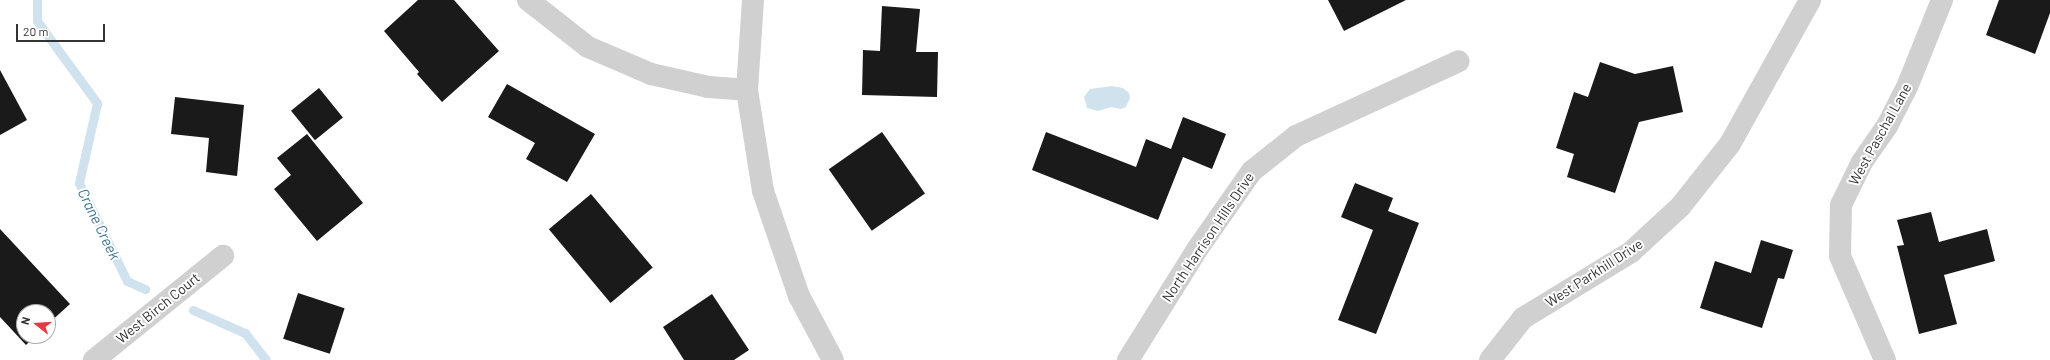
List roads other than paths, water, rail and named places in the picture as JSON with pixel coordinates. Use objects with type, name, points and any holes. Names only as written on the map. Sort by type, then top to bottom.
[{"type":"street","points":[[528,0],[588,47],[651,74],[708,87],[747,90]]},
{"type":"street","points":[[753,0],[747,90],[763,192],[799,296],[833,360]]},
{"type":"street","name":"West Parkhill Drive","points":[[1490,360],[1523,318],[1631,252],[1680,207],[1730,144],[1810,0]]},
{"type":"street","name":"West Paschal Lane","points":[[1885,360],[1840,256],[1841,205],[1862,162],[1887,126],[1907,87],[1942,0]]},
{"type":"street","name":"North Harrison Hills Drive","points":[[1128,360],[1198,248],[1252,171],[1296,136],[1459,61]]},
{"type":"street","name":"West Birch Court","points":[[94,360],[223,256]]},
{"type":"water","points":[[1112,86],[1123,88],[1129,93],[1130,98],[1126,107],[1121,109],[1111,107],[1098,111],[1087,108],[1084,97],[1090,89]]},
{"type":"waterway","name":"Crane Creek","points":[[37,0],[37,21],[97,103],[79,183],[127,281],[145,289]]},
{"type":"waterway","name":"Crane Creek","points":[[193,310],[245,333],[266,360]]}]
